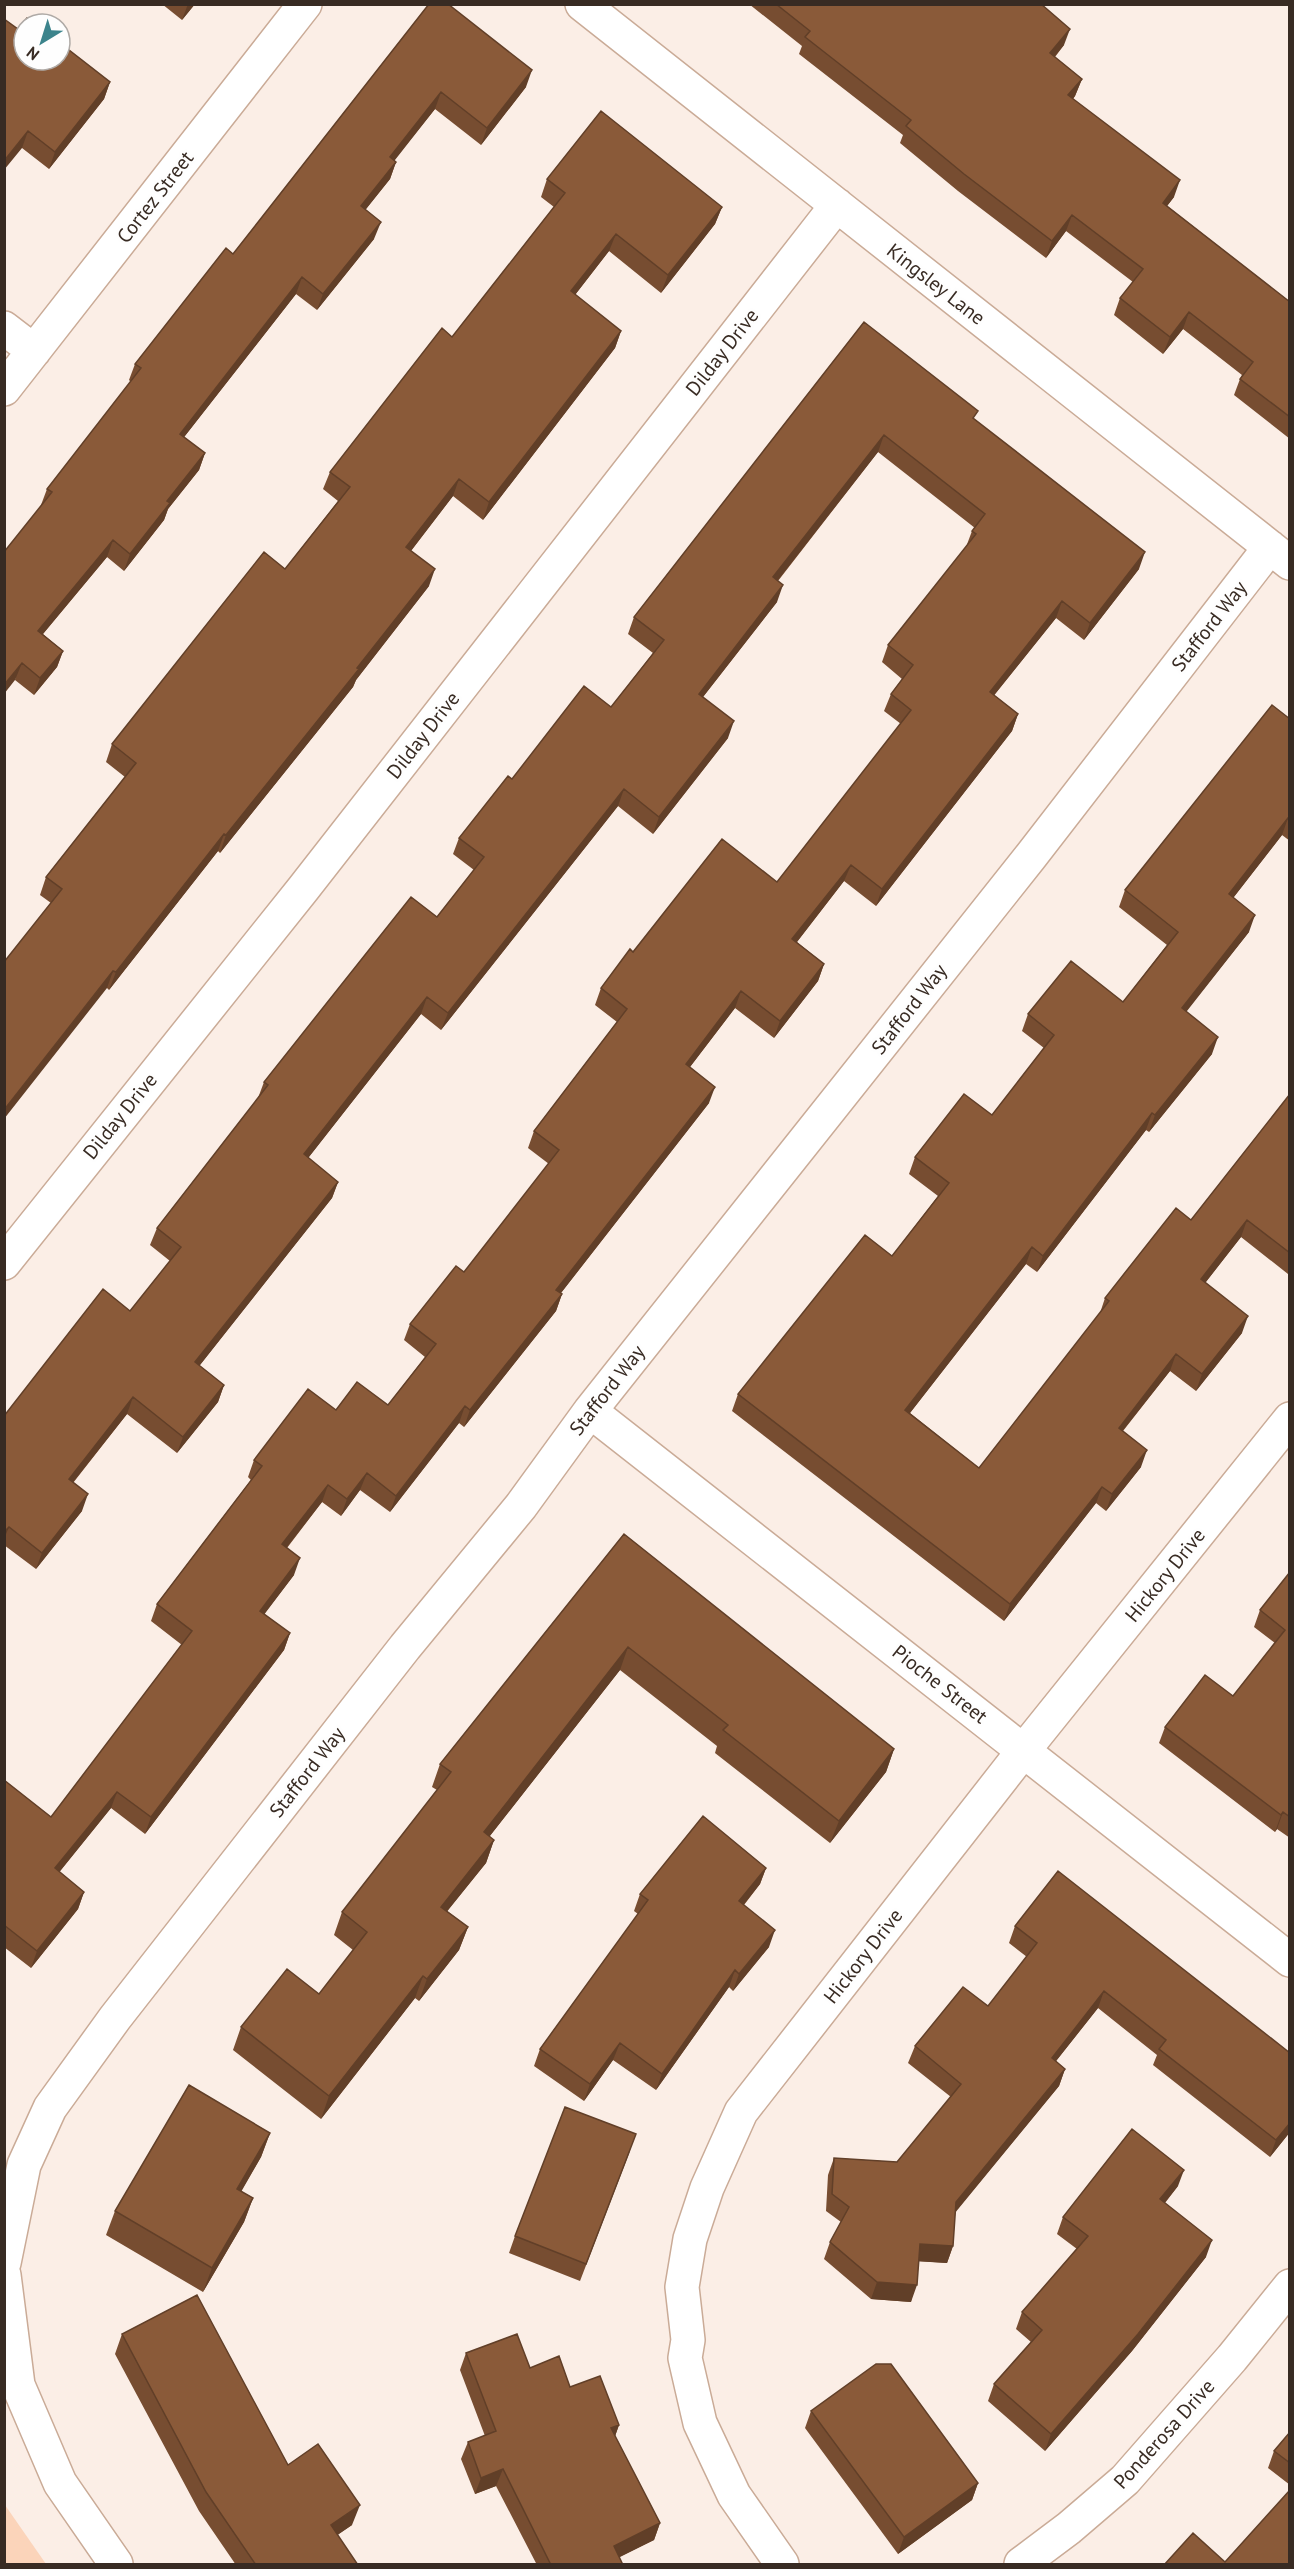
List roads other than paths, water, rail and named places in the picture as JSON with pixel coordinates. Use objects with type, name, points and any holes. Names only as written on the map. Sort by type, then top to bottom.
[{"type":"street","name":"Cortez Street","points":[[4,389],[305,4]]},
{"type":"street","name":"Kingsley Lane","points":[[582,4],[1280,555]]},
{"type":"street","name":"Dilday Drive","points":[[4,1263],[303,889],[837,205]]},
{"type":"street","points":[[4,328],[34,351]]},
{"type":"street","name":"Stafford Way","points":[[4,2263],[24,2165],[50,2108],[115,2018],[405,1647],[521,1506],[590,1411],[1031,856],[1280,555]]},
{"type":"street","name":"Pioche Street","points":[[590,1411],[1290,1960]]},
{"type":"street","name":"Hickory Drive","points":[[782,2565],[734,2495],[700,2423],[686,2358],[688,2340],[682,2287],[690,2239],[706,2188],[741,2112],[1024,1750],[1290,1419]]},
{"type":"street","points":[[4,2275],[7,2328],[18,2385],[60,2483],[116,2565]]},
{"type":"street","name":"Ponderosa Drive","points":[[1021,2565],[1125,2480],[1232,2358],[1290,2286]]}]
